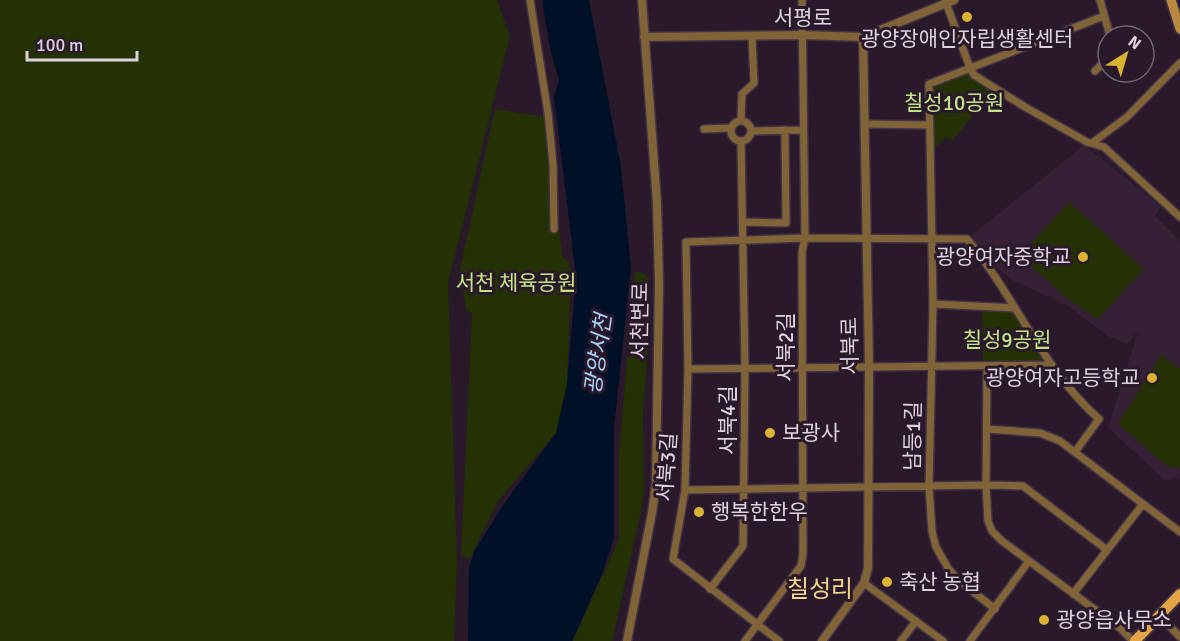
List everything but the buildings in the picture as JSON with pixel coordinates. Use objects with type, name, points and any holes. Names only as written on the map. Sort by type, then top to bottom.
[{"type":"main road","points":[[1171,0],[1180,29]]},
{"type":"main road","points":[[1134,641],[1180,594]]},
{"type":"street","points":[[530,0],[548,113],[553,164],[554,229]]},
{"type":"street","name":"서천변로","points":[[627,641],[656,484],[659,283],[657,203],[642,0]]},
{"type":"street","name":"서북2길","points":[[745,641],[801,566],[804,543],[802,252],[805,238],[802,0]]},
{"type":"street","points":[[1100,0],[1106,24]]},
{"type":"street","points":[[948,1],[974,75],[1087,142],[1104,147],[1180,217]]},
{"type":"street","name":"서평로","points":[[644,37],[802,35],[863,37],[948,1]]},
{"type":"street","name":"남등1길","points":[[995,609],[957,579],[948,568],[936,547],[932,531],[929,487],[933,304],[930,239],[929,84],[1104,16]]},
{"type":"street","points":[[741,121],[742,94],[754,83],[752,37]]},
{"type":"street","name":"서북로","points":[[822,641],[864,583],[868,568],[869,366],[863,37]]},
{"type":"street","points":[[1092,143],[1127,117],[1180,63]]},
{"type":"street","points":[[704,129],[731,128],[735,123],[741,121],[746,123],[751,131]]},
{"type":"street","points":[[865,124],[929,125]]},
{"type":"street","points":[[731,128],[733,137],[741,141],[747,139],[751,131]]},
{"type":"street","points":[[743,222],[786,223],[785,130]]},
{"type":"street","points":[[751,131],[802,130]]},
{"type":"street","name":"서북4길","points":[[710,589],[743,546],[745,368],[741,141]]},
{"type":"street","points":[[744,241],[805,238],[967,239],[983,258],[1052,365],[1079,402],[1099,419],[1075,452]]},
{"type":"street","name":"서북3길","points":[[744,241],[686,242],[688,369],[685,490],[673,560],[779,641]]},
{"type":"street","points":[[933,304],[1015,308]]},
{"type":"street","points":[[688,369],[869,366],[987,368],[1052,365]]},
{"type":"street","points":[[987,368],[986,485],[988,520],[992,531],[1134,641]]},
{"type":"street","points":[[987,429],[1040,433],[1060,441],[1180,532]]},
{"type":"street","points":[[685,490],[1023,486],[1107,550]]},
{"type":"street","points":[[1073,594],[1143,504]]},
{"type":"street","points":[[970,641],[1029,561]]},
{"type":"street","points":[[864,583],[943,641]]},
{"type":"street","points":[[1159,615],[1180,637]]},
{"type":"street","points":[[901,641],[916,621]]},
{"type":"shaded area","name":"광양여자중학교","points":[[1084,145],[1161,206],[1155,216],[1180,241],[1180,480],[1176,477],[1166,481],[1108,428],[1138,331],[1128,344],[1108,336],[1068,306],[1010,279],[967,239]]},
{"type":"green space","points":[[0,0],[497,0],[510,36],[448,283],[457,561],[454,641],[0,641]]},
{"type":"green space","name":"칠성10공원","points":[[969,72],[994,90],[952,141],[947,137],[932,150],[931,86]]},
{"type":"green space","name":"서천 체육공원","points":[[495,109],[552,118],[560,240],[563,258],[569,262],[571,273],[567,384],[556,433],[498,501],[470,558],[461,556],[472,313],[466,310],[460,269]]},
{"type":"green space","points":[[1069,202],[1144,269],[1098,319],[1068,299],[1020,256]]},
{"type":"green space","points":[[635,271],[643,273],[650,280],[643,414],[644,489],[640,517],[612,641],[573,641],[619,539],[619,453]]},
{"type":"green space","name":"칠성9공원","points":[[982,306],[1013,307],[1044,353],[1039,364],[983,364]]},
{"type":"green space","points":[[1161,355],[1180,369],[1180,469],[1176,466],[1169,468],[1118,424]]},
{"type":"water","name":"광양서천","points":[[542,0],[589,0],[621,167],[631,268],[614,428],[614,538],[602,574],[572,641],[468,641],[469,568],[475,550],[504,504],[556,433],[567,384],[576,277],[554,97],[559,80],[550,49]]},
{"type":"place","name":"광양장애인자립생활센터","points":[[967,17]]},
{"type":"place","name":"광양여자중학교","points":[[1083,257]]},
{"type":"place","name":"광양여자고등학교","points":[[1152,378]]},
{"type":"place","name":"보광사","points":[[770,433]]},
{"type":"place","name":"행복한한우","points":[[699,512]]},
{"type":"place","name":"축산 농협","points":[[887,582]]},
{"type":"place","name":"광양읍사무소","points":[[1044,620]]},
{"type":"district","name":"칠성리","points":[[820,589]]}]
